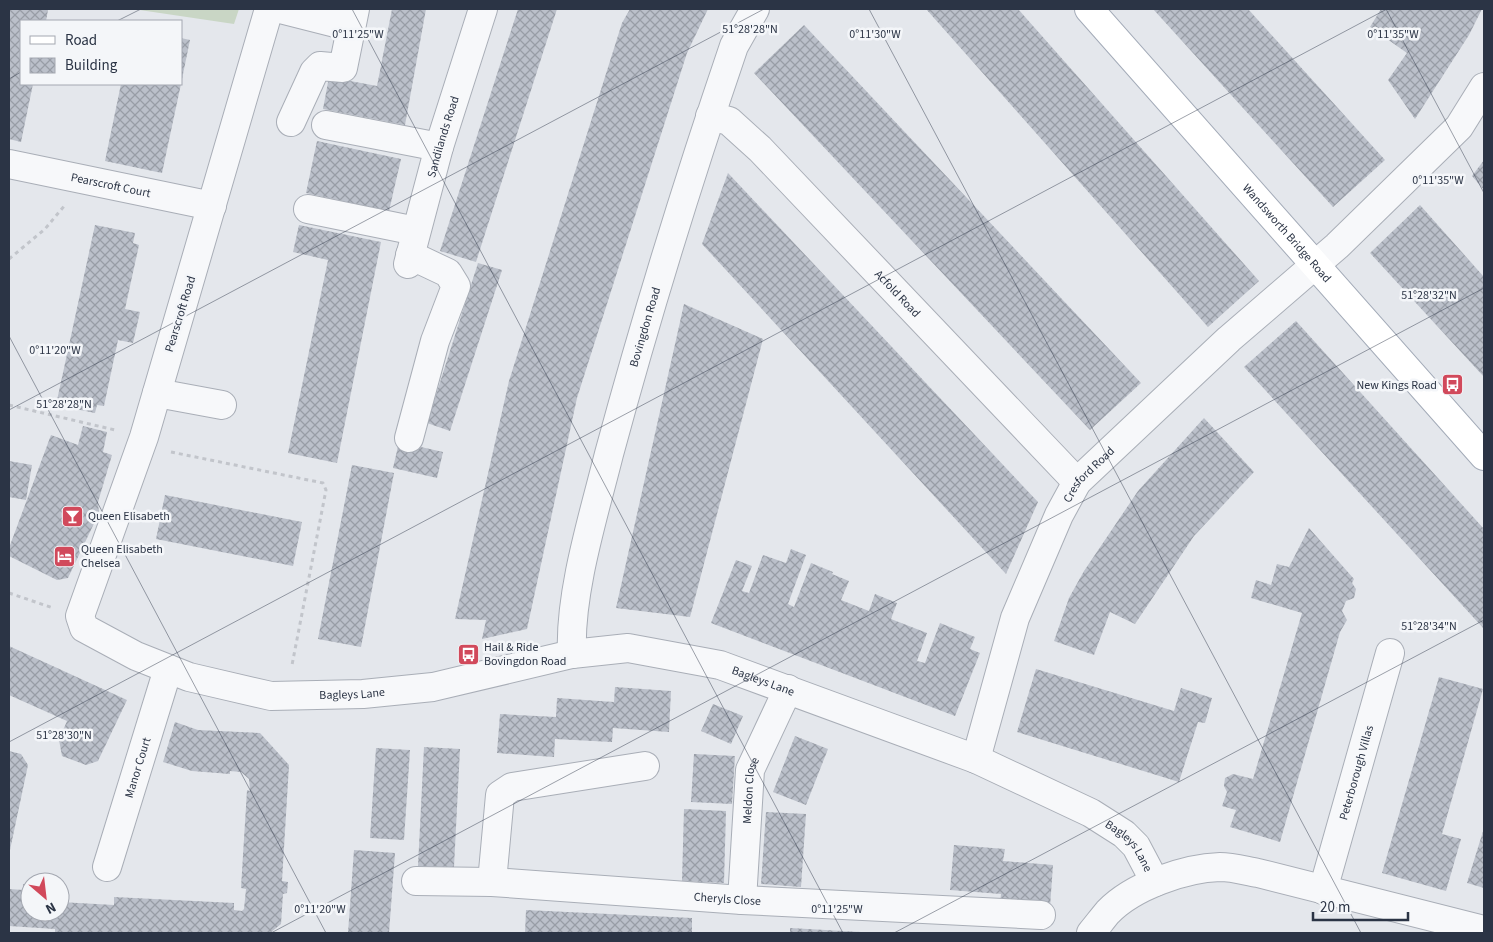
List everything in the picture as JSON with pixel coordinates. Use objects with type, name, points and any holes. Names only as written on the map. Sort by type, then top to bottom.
[{"type":"main road","name":"Wandsworth Bridge Road","points":[[1089,9],[1484,456]]},
{"type":"street","name":"Pearscroft Road","points":[[80,616],[143,442],[269,9]]},
{"type":"street","points":[[280,9],[353,18],[343,68],[320,66],[314,72],[290,122]]},
{"type":"street","name":"Sandilands Road","points":[[412,250],[439,147],[483,9]]},
{"type":"street","name":"Bovingdon Road","points":[[572,654],[570,627],[591,525],[638,347],[710,116],[734,46],[755,9]]},
{"type":"street","name":"Cresford Road","points":[[976,759],[1015,618],[1059,515],[1077,482],[1229,340],[1315,266],[1459,127],[1484,88]]},
{"type":"street","name":"Acfold Road","points":[[710,116],[729,121],[760,149],[1077,482]]},
{"type":"street","points":[[326,125],[439,147]]},
{"type":"street","name":"Pearscroft Court","points":[[9,164],[212,206]]},
{"type":"street","points":[[308,209],[412,250],[448,272],[456,286],[435,341],[410,438]]},
{"type":"street","points":[[156,393],[222,405]]},
{"type":"street","name":"Bagleys Lane","points":[[80,616],[84,628],[136,656],[189,677],[271,696],[363,694],[433,687],[572,654],[628,648],[720,665],[976,759],[1091,812],[1124,834],[1136,846],[1155,882],[1186,871],[1221,867],[1258,873],[1484,930]]},
{"type":"street","name":"Peterborough Villas","points":[[1323,890],[1390,653]]},
{"type":"street","name":"Manor Court","points":[[107,866],[168,669]]},
{"type":"street","name":"Meldon Close","points":[[742,900],[750,770],[788,689]]},
{"type":"street","points":[[492,882],[500,795],[512,787],[645,766]]},
{"type":"street","name":"Cheryls Close","points":[[416,881],[492,882],[742,900],[1041,915]]},
{"type":"street","points":[[1091,933],[1109,911],[1155,882]]},
{"type":"path","points":[[9,259],[59,214],[78,178]]},
{"type":"path","points":[[9,405],[143,442],[323,483],[326,490],[286,695]]},
{"type":"path","points":[[9,592],[80,616]]},
{"type":"green space","points":[[133,9],[239,9],[234,24]]},
{"type":"building","points":[[9,9],[48,10],[46,20],[20,20],[20,85],[33,85],[21,142],[9,139]]},
{"type":"building","points":[[392,9],[426,9],[405,125],[323,109],[329,77],[377,86]]},
{"type":"building","points":[[518,9],[557,9],[476,262],[440,251]]},
{"type":"building","points":[[630,9],[708,9],[687,53],[577,398],[527,629],[482,639],[486,620],[455,619],[509,381],[622,23]]},
{"type":"building","points":[[926,9],[1018,9],[1259,281],[1208,327]]},
{"type":"building","points":[[1153,9],[1248,9],[1385,160],[1333,207]]},
{"type":"building","points":[[1381,9],[1482,9],[1469,35],[1415,119],[1388,80],[1407,53],[1370,27]]},
{"type":"building","points":[[804,25],[1141,383],[1090,430],[754,73]]},
{"type":"building","points":[[182,38],[190,40],[182,79]]},
{"type":"building","points":[[121,85],[181,85],[162,173],[105,161]]},
{"type":"building","points":[[317,141],[401,159],[389,211],[306,193]]},
{"type":"building","points":[[1484,160],[1484,190],[1472,176]]},
{"type":"building","points":[[728,173],[1038,502],[1006,574],[702,244]]},
{"type":"building","points":[[1420,205],[1484,277],[1484,377],[1370,253]]},
{"type":"building","points":[[95,225],[135,233],[133,243],[139,245],[125,309],[140,312],[133,343],[118,340],[104,406],[97,405],[95,413],[56,405]]},
{"type":"building","points":[[299,225],[381,242],[337,463],[288,453],[328,260],[293,252]]},
{"type":"building","points":[[478,263],[502,270],[450,431],[427,423]]},
{"type":"building","points":[[684,304],[763,339],[690,617],[616,608]]},
{"type":"building","points":[[1296,321],[1484,529],[1484,629],[1244,367]]},
{"type":"building","points":[[1204,418],[1254,472],[1194,536],[1135,624],[1110,612],[1094,655],[1054,641],[1069,598],[1084,571],[1138,491]]},
{"type":"building","points":[[83,426],[107,432],[103,452],[112,455],[98,502],[99,513],[68,578],[57,580],[9,556],[9,548],[51,435],[78,445]]},
{"type":"building","points":[[399,442],[443,452],[437,478],[393,468]]},
{"type":"building","points":[[9,461],[32,465],[26,500],[9,497]]},
{"type":"building","points":[[352,465],[394,473],[361,647],[318,639]]},
{"type":"building","points":[[165,495],[302,522],[293,566],[156,539]]},
{"type":"building","points":[[1309,528],[1354,579],[1352,583],[1356,589],[1354,598],[1346,601],[1342,611],[1347,620],[1340,632],[1280,842],[1230,827],[1236,810],[1222,806],[1227,792],[1224,786],[1225,778],[1233,774],[1253,779],[1302,613],[1251,598],[1256,580],[1271,585],[1277,564],[1289,567]]},
{"type":"building","points":[[791,549],[806,555],[788,604],[794,607],[811,563],[849,581],[841,600],[869,611],[875,594],[897,603],[891,619],[927,633],[917,661],[925,663],[940,623],[975,637],[970,649],[980,653],[955,716],[711,623],[736,560],[752,566],[742,591],[749,593],[763,555],[786,563]]},
{"type":"building","points":[[9,646],[127,700],[98,761],[86,765],[62,756],[59,740],[67,721],[9,695]]},
{"type":"building","points":[[1036,669],[1174,711],[1181,688],[1212,698],[1205,723],[1198,722],[1179,782],[1017,732]]},
{"type":"building","points":[[1439,677],[1483,689],[1442,834],[1461,839],[1446,891],[1382,873]]},
{"type":"building","points":[[615,687],[671,691],[669,732],[613,728],[612,742],[555,739],[554,757],[497,753],[500,714],[556,717],[557,698],[614,702]]},
{"type":"building","points":[[713,704],[743,716],[731,744],[701,731]]},
{"type":"building","points":[[175,722],[198,730],[260,733],[289,765],[282,881],[288,882],[287,893],[283,894],[281,924],[270,933],[55,933],[55,929],[9,926],[9,889],[20,890],[20,922],[70,922],[70,903],[114,905],[114,897],[234,903],[234,910],[242,911],[244,909],[246,889],[241,888],[247,790],[250,791],[249,779],[241,772],[230,771],[230,774],[192,771],[163,762]]},
{"type":"building","points":[[795,736],[828,749],[806,805],[773,792]]},
{"type":"building","points":[[424,747],[460,749],[454,867],[418,866]]},
{"type":"building","points":[[376,748],[410,750],[404,840],[370,838]]},
{"type":"building","points":[[9,751],[21,754],[28,765],[10,850]]},
{"type":"building","points":[[694,754],[735,756],[732,804],[691,802]]},
{"type":"building","points":[[684,809],[726,811],[724,883],[682,881]]},
{"type":"building","points":[[766,812],[806,814],[801,887],[761,884]]},
{"type":"building","points":[[1484,828],[1484,888],[1467,883]]},
{"type":"building","points":[[954,845],[1005,849],[1003,861],[1053,865],[1050,907],[1000,903],[1001,894],[950,890]]},
{"type":"building","points":[[354,850],[395,853],[389,933],[348,933]]},
{"type":"building","points":[[526,910],[692,918],[692,933],[525,933]]},
{"type":"building","points":[[790,928],[861,932],[861,933],[790,933]]},
{"type":"place","name":"New Kings Road","points":[[1453,385]]},
{"type":"place","name":"Queen Elisabeth","points":[[72,516]]},
{"type":"place","name":"Queen Elisabeth Chelsea","points":[[65,556]]},
{"type":"place","name":"Hail & Ride Bovingdon Road","points":[[468,654]]}]
